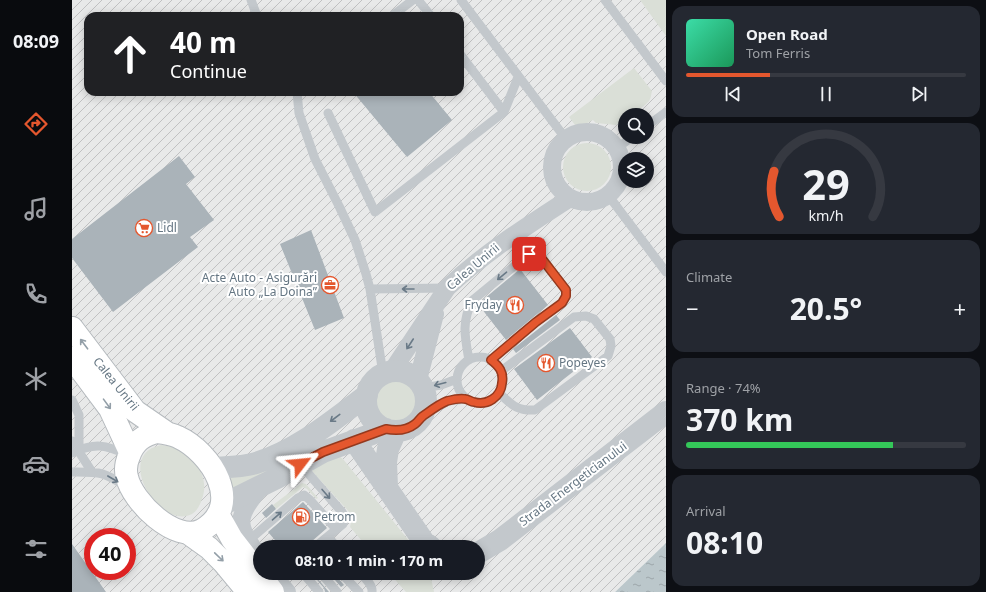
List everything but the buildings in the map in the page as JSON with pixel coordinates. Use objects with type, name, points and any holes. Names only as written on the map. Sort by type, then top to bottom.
[{"type":"main road","name":"Calea Unirii","points":[[72,328],[135,411],[167,433]]},
{"type":"main road","name":"Calea Unirii","points":[[72,358],[110,409],[130,454]]},
{"type":"main road","points":[[248,592],[224,562],[209,548],[188,533],[178,531],[156,518],[144,507],[132,491],[127,478],[126,468],[135,444],[142,438],[157,432],[167,433],[185,440],[205,457],[219,480],[222,494],[220,510],[232,539],[278,582]]},
{"type":"main road","points":[[188,533],[201,530],[210,523],[220,510]]},
{"type":"street","points":[[587,132],[599,134],[609,140],[616,149],[620,156],[621,173],[614,189],[608,195],[599,200],[589,202],[570,198],[554,181],[552,170],[553,158],[558,148],[566,139],[576,134],[587,132]]},
{"type":"street","name":"Calea Unirii","points":[[388,372],[443,294],[459,277],[505,241],[570,198]]},
{"type":"street","name":"Calea Unirii","points":[[421,384],[443,294]]},
{"type":"street","points":[[220,510],[323,452],[354,440],[391,430],[406,429],[415,424],[422,416],[426,407],[426,397],[421,384],[411,374],[402,371],[388,372],[375,379],[367,395],[366,404],[370,416],[378,425],[391,430]]},
{"type":"street","points":[[213,468],[255,463],[281,454],[307,439],[367,395]]},
{"type":"street","name":"Strada Energeticianului","points":[[485,549],[500,540],[666,412]]},
{"type":"street","points":[[387,487],[386,462],[391,430]]},
{"type":"street","points":[[354,440],[423,540]]},
{"type":"street","points":[[253,548],[242,532],[241,515],[244,507],[262,485]]},
{"type":"lane","points":[[251,0],[256,12]]},
{"type":"lane","points":[[397,12],[413,0]]},
{"type":"lane","points":[[418,0],[428,12]]},
{"type":"lane","points":[[461,0],[566,139]]},
{"type":"lane","points":[[605,0],[666,81]]},
{"type":"lane","points":[[464,59],[504,112]]},
{"type":"lane","points":[[328,113],[375,212],[504,112],[518,77]]},
{"type":"lane","points":[[297,96],[299,113],[312,152],[355,240],[370,289],[388,372]]},
{"type":"lane","points":[[654,121],[666,112]]},
{"type":"lane","points":[[616,149],[623,144]]},
{"type":"lane","points":[[608,195],[666,272]]},
{"type":"lane","points":[[469,360],[464,333],[468,308],[473,300],[529,254],[533,253],[539,255],[566,290],[566,296],[562,303],[536,322],[491,360]]},
{"type":"lane","points":[[370,289],[443,294]]},
{"type":"lane","points":[[499,393],[515,407],[524,411],[535,410],[608,356],[611,346],[610,339],[594,319],[586,316],[574,317],[501,371]]},
{"type":"lane","points":[[476,357],[484,357],[491,360],[497,364],[503,378],[499,393],[488,402],[480,404],[466,399],[460,393],[457,386],[458,371],[469,360],[476,357]]},
{"type":"lane","points":[[421,384],[441,385],[457,379]]},
{"type":"lane","points":[[422,416],[448,401],[466,399]]},
{"type":"lane","points":[[72,400],[79,415],[75,451]]},
{"type":"lane","points":[[72,441],[75,451],[92,472]]},
{"type":"lane","points":[[75,451],[100,445],[112,447],[130,454]]},
{"type":"lane","points":[[300,464],[342,512],[345,520],[343,524],[325,540]]},
{"type":"lane","points":[[72,472],[103,473],[114,478],[132,491]]},
{"type":"lane","points":[[248,541],[298,498],[304,496],[310,500],[336,529]]},
{"type":"lane","points":[[328,537],[331,540]]},
{"type":"lane","points":[[309,580],[319,592]]},
{"type":"lane","points":[[327,580],[338,592]]},
{"type":"lane","points":[[348,580],[359,592]]},
{"type":"lane","points":[[366,580],[373,588],[372,592]]},
{"type":"shaded area","points":[[72,0],[666,0],[666,543],[615,592],[72,592]]},
{"type":"shaded area","points":[[640,0],[666,0],[666,36]]},
{"type":"shaded area","points":[[634,68],[652,91],[649,101],[641,108],[618,108],[618,124],[616,125],[596,123],[593,120],[582,126],[575,125],[569,117]]},
{"type":"shaded area","points":[[582,143],[592,143],[601,147],[607,153],[611,162],[611,172],[607,181],[601,187],[592,191],[582,191],[573,187],[567,181],[563,172],[563,162],[567,153],[573,147]]},
{"type":"shaded area","points":[[401,372],[409,375],[417,381],[423,390],[423,411],[413,424],[407,427],[397,427],[379,423],[374,418],[370,410],[368,399],[371,388],[378,379],[385,375]]},
{"type":"shaded area","points":[[161,445],[180,450],[195,463],[200,471],[204,489],[199,506],[192,514],[180,516],[167,512],[146,490],[141,476],[141,462],[147,452]]},
{"type":"shaded area","points":[[332,455],[339,456],[408,540],[361,540],[350,527],[352,518],[351,514],[312,471]]},
{"type":"shaded area","points":[[269,469],[271,474],[228,496],[224,474]]},
{"type":"shaded area","points":[[302,483],[306,484],[318,498],[316,499],[307,489],[303,487],[276,509],[273,505]]},
{"type":"shaded area","points":[[395,580],[431,580],[434,592],[406,592]]},
{"type":"water","points":[[666,543],[666,592],[615,592]]},
{"type":"place","name":"Lidl","points":[[144,228]]},
{"type":"place","name":"Acte Auto - Asigurări Auto „La Doina”","points":[[330,285]]},
{"type":"place","name":"Fryday","points":[[515,305]]},
{"type":"place","name":"Popeyes","points":[[546,363]]},
{"type":"place","name":"Petrom","points":[[301,517]]},
{"type":"route","points":[[300,464],[323,452],[386,429],[396,431],[406,429],[415,424],[422,416],[448,401],[466,399],[480,404],[488,402],[494,398],[499,393],[503,378],[497,364],[491,360],[536,322],[562,303],[566,296],[566,290],[539,255],[533,253],[529,254]]}]
